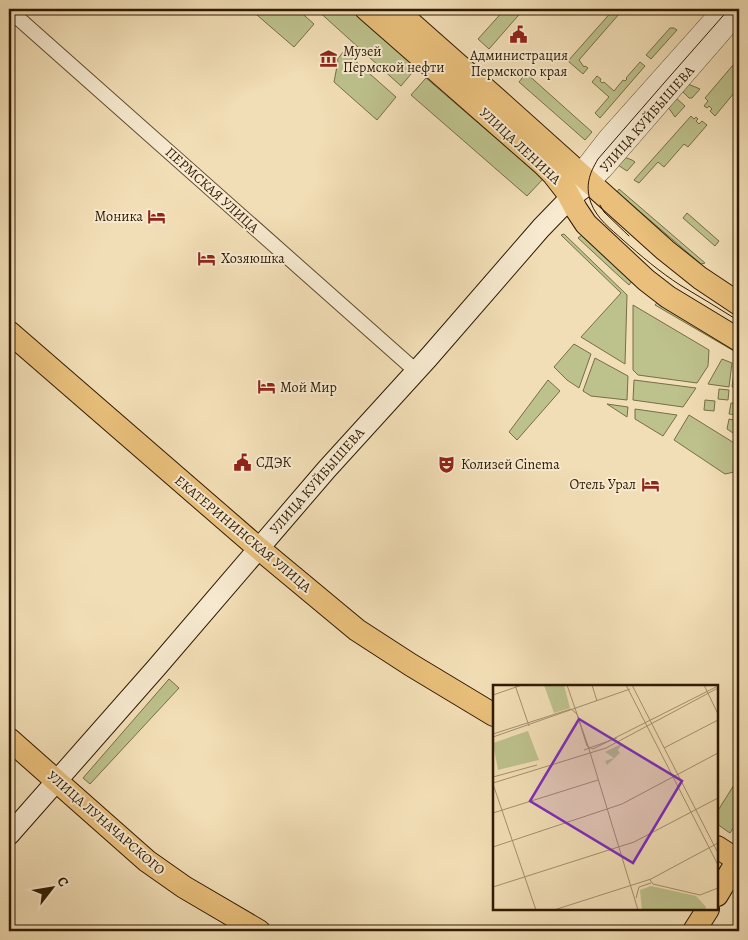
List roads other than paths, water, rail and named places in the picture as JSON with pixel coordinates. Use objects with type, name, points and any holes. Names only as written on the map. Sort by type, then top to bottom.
[{"type":"main road","name":"УЛИЦА ЛЕНИНА","points":[[366,9],[553,174],[586,186]]},
{"type":"main road","name":"УЛИЦА ЛЕНИНА","points":[[394,9],[499,101],[586,186],[700,278],[739,304]]},
{"type":"main road","name":"УЛИЦА ЛЕНИНА","points":[[586,186],[576,209],[586,224],[646,280],[668,297],[739,340]]},
{"type":"main road","name":"УЛИЦА КУЙБЫШЕВА","points":[[9,835],[549,219],[586,186]]},
{"type":"main road","name":"ЕКАТЕРИНИНСКАЯ УЛИЦА","points":[[9,332],[357,630],[493,714]]},
{"type":"main road","name":"УЛИЦА ЛУНАЧАРСКОГО","points":[[9,739],[156,868],[184,887],[259,931]]},
{"type":"main road","points":[[718,848],[739,860],[718,893]]},
{"type":"main road","points":[[694,931],[707,910]]},
{"type":"street","name":"УЛИЦА КУЙБЫШЕВА","points":[[586,186],[607,138],[722,9]]},
{"type":"street","name":"ПЕРМСКАЯ УЛИЦА","points":[[9,10],[416,371]]},
{"type":"street","name":"УЛИЦА КУЙБЫШЕВА","points":[[586,186],[739,13]]},
{"type":"tram line","points":[[729,9],[598,159],[590,175],[588,191],[594,209],[609,228],[673,280],[739,321]]},
{"type":"tram line","points":[[600,205],[604,212],[629,236]]},
{"type":"place","name":"Администрация Пермского края","points":[[519,35]]},
{"type":"place","name":"Музей Пермской нефти","points":[[329,59]]},
{"type":"place","name":"Моника","points":[[157,216]]},
{"type":"place","name":"Хозяюшка","points":[[207,258]]},
{"type":"place","name":"Мой Мир","points":[[266,387]]},
{"type":"place","name":"СДЭК","points":[[242,462]]},
{"type":"place","name":"Колизей Cinema","points":[[447,464]]},
{"type":"place","name":"Отель Урал","points":[[650,484]]}]
